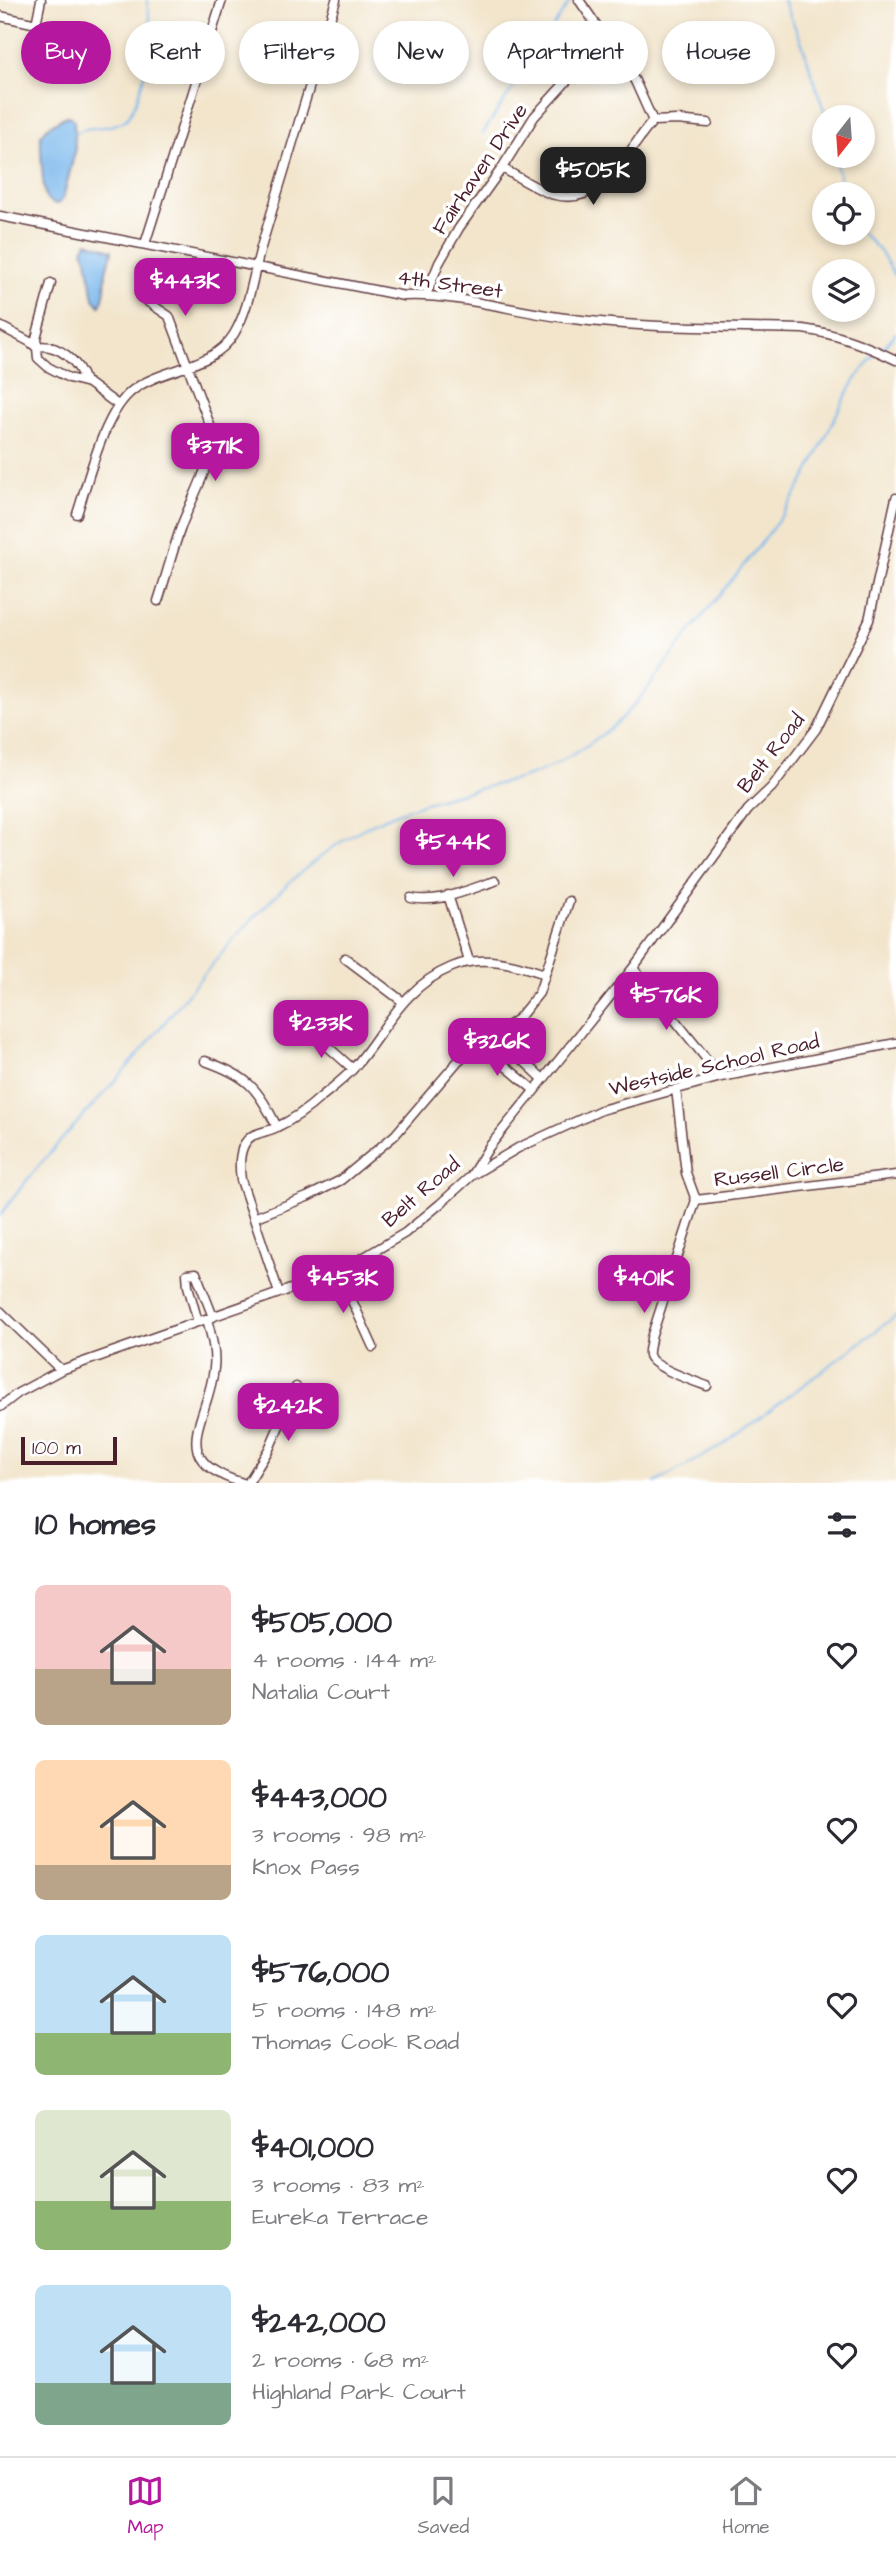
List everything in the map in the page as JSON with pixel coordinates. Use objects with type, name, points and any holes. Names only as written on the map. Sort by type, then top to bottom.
[{"type":"street","points":[[37,21],[41,0]]},
{"type":"street","points":[[145,244],[222,0]]},
{"type":"street","points":[[77,514],[107,426],[118,405],[132,391],[154,377],[209,357],[232,337],[245,313],[255,267],[336,0]]},
{"type":"street","points":[[579,0],[593,21]]},
{"type":"street","points":[[0,16],[22,21]]},
{"type":"street","name":"Fairhaven Drive","points":[[425,295],[459,228],[534,117],[564,84]]},
{"type":"street","points":[[636,84],[653,121]]},
{"type":"street","points":[[653,121],[708,123]]},
{"type":"street","points":[[502,168],[553,195],[585,195],[608,180],[653,121]]},
{"type":"street","name":"4th Street","points":[[0,216],[404,296],[425,295],[538,315],[612,324],[830,333],[866,345],[896,360]]},
{"type":"street","points":[[51,283],[36,338],[38,358],[48,367],[85,382],[118,405]]},
{"type":"street","points":[[145,300],[169,316],[211,428],[212,446],[209,462],[180,530],[158,601]]},
{"type":"street","points":[[0,326],[36,347]]},
{"type":"street","points":[[36,347],[44,345],[73,360],[81,370],[85,382]]},
{"type":"street","name":"Belt Road","points":[[0,1407],[18,1393],[61,1370],[339,1272],[405,1233],[471,1176],[489,1147],[633,968],[748,810],[772,787],[816,729],[869,620],[896,498]]},
{"type":"street","points":[[411,898],[421,900],[448,895],[495,881]]},
{"type":"street","points":[[448,895],[469,961]]},
{"type":"street","points":[[256,1217],[341,1180],[395,1135],[459,1060],[519,1018],[539,993],[569,901]]},
{"type":"street","points":[[345,958],[402,1001]]},
{"type":"street","points":[[279,1293],[242,1180],[239,1165],[246,1141],[277,1127],[317,1101],[353,1069],[402,1001],[435,975],[469,961],[494,961],[545,974]]},
{"type":"street","points":[[633,968],[721,1077]]},
{"type":"street","points":[[308,1029],[353,1069]]},
{"type":"street","points":[[499,1032],[509,1047],[542,1079]]},
{"type":"street","points":[[487,1041],[504,1065],[534,1090]]},
{"type":"street","name":"Westside School Road","points":[[471,1176],[518,1148],[601,1110],[721,1077],[896,1043]]},
{"type":"street","points":[[205,1061],[231,1070],[250,1082],[277,1127]]},
{"type":"street","name":"Russell Circle","points":[[676,1089],[686,1173],[696,1200],[896,1175]]},
{"type":"street","points":[[696,1200],[651,1338],[649,1354],[651,1360],[664,1368],[707,1386]]},
{"type":"street","points":[[339,1272],[373,1347]]},
{"type":"street","points":[[198,1322],[187,1274],[196,1273],[210,1318],[215,1352],[214,1367],[196,1430],[196,1442],[200,1455],[217,1473],[246,1483],[269,1448],[296,1387]]},
{"type":"street","points":[[0,1311],[61,1370]]},
{"type":"water","points":[[67,116],[74,121],[75,152],[63,198],[60,203],[55,204],[46,198],[45,194],[41,136],[48,127]]},
{"type":"water","points":[[87,242],[112,250],[100,306],[94,299],[83,250]]},
{"type":"waterway","points":[[73,134],[119,123],[125,120],[134,106],[151,43],[147,0]]},
{"type":"waterway","points":[[483,133],[571,0]]},
{"type":"waterway","points":[[783,0],[802,43],[822,105]]},
{"type":"waterway","points":[[837,168],[841,182]]},
{"type":"waterway","points":[[874,245],[896,277]]},
{"type":"waterway","points":[[882,349],[896,333]]},
{"type":"waterway","points":[[0,1216],[37,1168],[137,1056],[248,924],[274,897],[328,851],[387,817],[540,771],[581,749],[620,720],[643,695],[776,524],[800,487],[853,385],[875,355]]},
{"type":"waterway","points":[[655,1483],[723,1445],[896,1316]]}]
